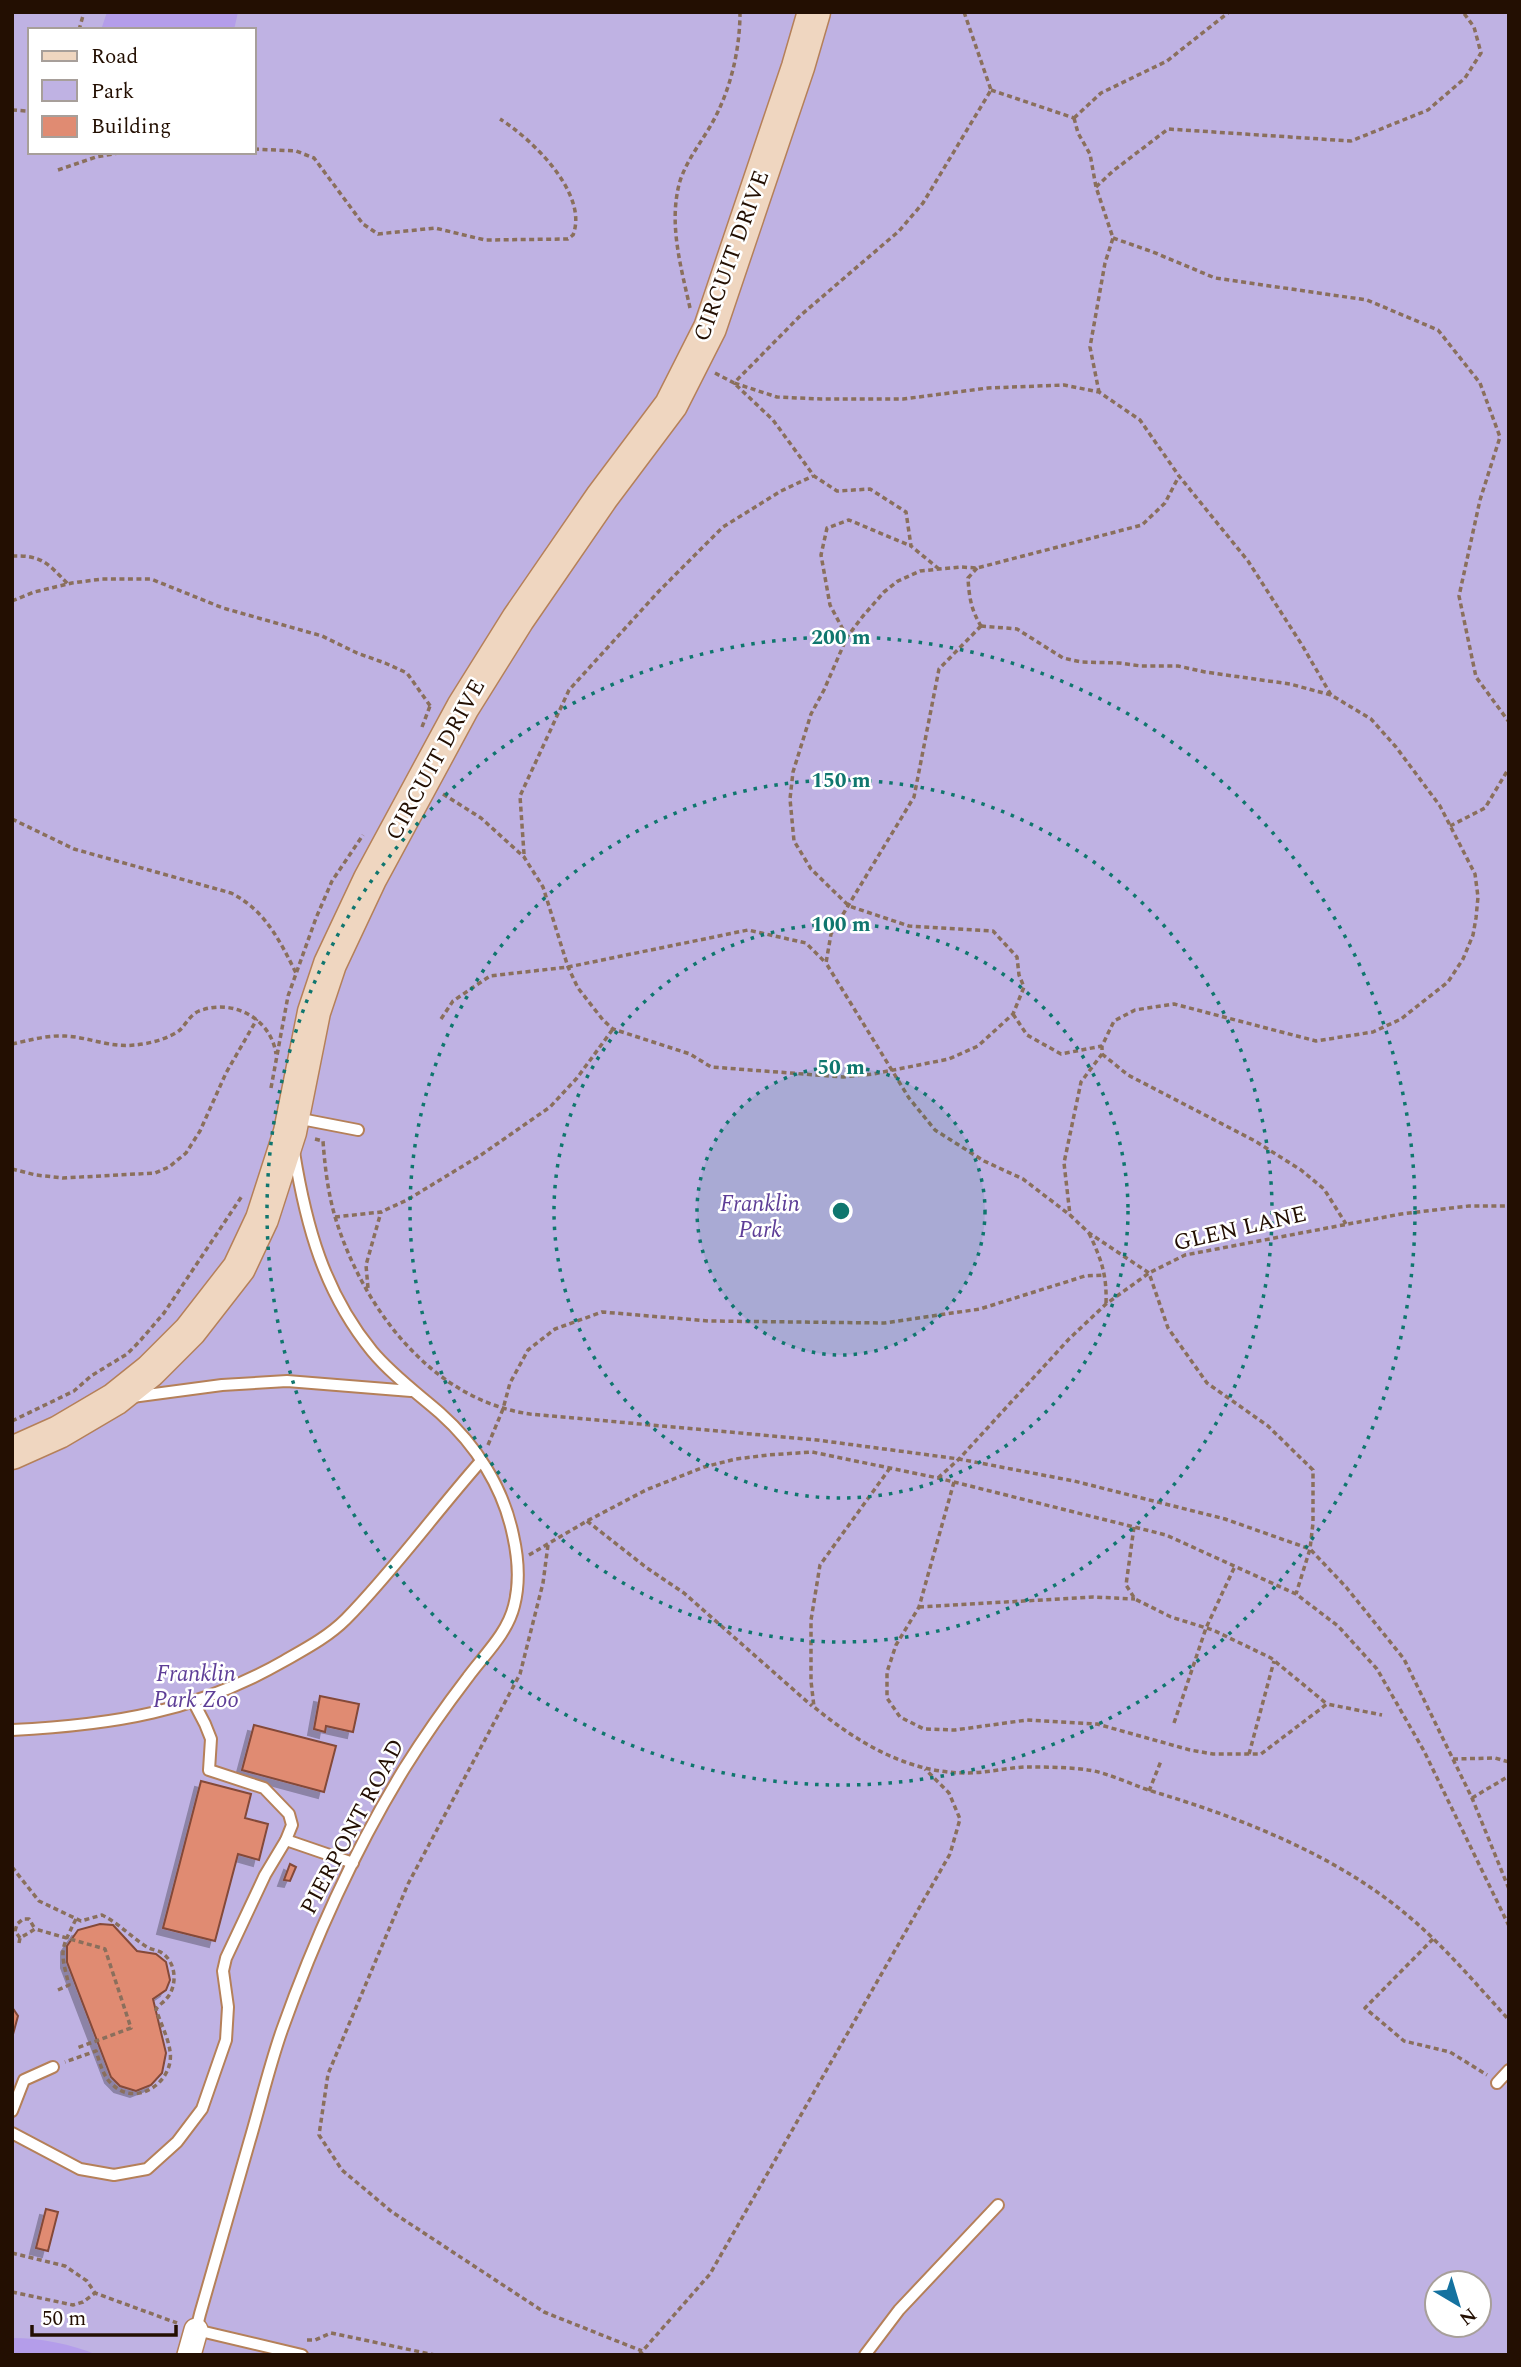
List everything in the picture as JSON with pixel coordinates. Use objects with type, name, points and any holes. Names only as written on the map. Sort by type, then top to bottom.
[{"type":"main road","name":"CIRCUIT DRIVE","points":[[12,1453],[59,1432],[115,1399],[150,1371],[190,1331],[239,1268],[300,1130],[314,1012],[330,964],[370,878],[463,707],[518,619],[602,497],[671,405],[688,372],[710,328],[799,67],[814,12]]},
{"type":"street","points":[[189,2355],[196,2330]]},
{"type":"lane","points":[[300,1130],[358,1130]]},
{"type":"lane","name":"PIERPONT ROAD","points":[[196,2330],[279,2038],[314,1947],[353,1863],[405,1766],[502,1633],[509,1620],[517,1592],[517,1557],[506,1506],[492,1476],[455,1429],[411,1391],[373,1351],[338,1303],[316,1249],[302,1204],[300,1130]]},
{"type":"lane","points":[[115,1399],[222,1385],[287,1381],[411,1391]]},
{"type":"lane","points":[[12,1730],[114,1721],[155,1713],[262,1673],[312,1645],[344,1621],[481,1461]]},
{"type":"lane","points":[[12,2133],[80,2169],[114,2175],[147,2169],[177,2142],[202,2109],[226,2039],[228,2007],[223,1971],[226,1958],[292,1825],[289,1814],[264,1788],[209,1770],[211,1739],[192,1701]]},
{"type":"lane","points":[[286,1840],[353,1863]]},
{"type":"lane","points":[[12,2111],[23,2080],[53,2067]]},
{"type":"lane","points":[[1497,2083],[1509,2070]]},
{"type":"lane","points":[[865,2355],[899,2311],[998,2205]]},
{"type":"lane","points":[[196,2330],[302,2355]]},
{"type":"path","points":[[691,312],[676,243],[679,185],[686,166],[711,125],[725,94],[734,65],[740,12]]},
{"type":"path","points":[[964,12],[991,90]]},
{"type":"path","points":[[1074,118],[1101,93],[1167,61],[1228,12]]},
{"type":"path","points":[[1097,187],[1113,171],[1168,129],[1351,141],[1427,110],[1465,78],[1481,53],[1474,27],[1463,12]]},
{"type":"path","points":[[991,90],[1074,118]]},
{"type":"path","points":[[734,383],[801,315],[907,222],[923,203],[991,90]]},
{"type":"path","points":[[1074,118],[1078,134],[1090,154],[1113,238],[1105,263],[1090,347],[1099,392]]},
{"type":"path","points":[[256,149],[296,151],[314,158],[363,224],[378,234],[435,228],[485,240],[568,239],[573,235],[577,216],[567,189],[540,152],[520,131],[500,119]]},
{"type":"path","points":[[58,170],[113,154]]},
{"type":"path","points":[[1113,238],[1215,278],[1367,300],[1438,330],[1480,383],[1500,437],[1480,500],[1459,596],[1476,677],[1509,722]]},
{"type":"path","points":[[709,369],[734,383],[778,397],[903,399],[988,388],[1064,386],[1099,392],[1140,420],[1180,476],[1248,561],[1331,695]]},
{"type":"path","points":[[734,383],[773,420],[814,476],[837,491],[870,489],[906,512],[911,546]]},
{"type":"path","points":[[524,857],[520,796],[569,690],[659,591],[723,527],[781,491],[814,476]]},
{"type":"path","points":[[422,783],[457,801],[481,818],[524,857],[543,887],[568,967],[578,988],[613,1029],[690,1054],[711,1067],[830,1076],[873,1074],[949,1059],[978,1046],[1013,1014],[1024,987],[1019,975],[1017,957],[993,931],[909,926],[849,906],[811,869],[794,841],[790,799],[793,772],[811,714],[847,637],[884,592],[898,581],[920,571],[977,568],[1142,525],[1165,503],[1180,476]]},
{"type":"path","points":[[847,637],[830,605],[821,555],[827,528],[849,520],[911,546],[939,569]]},
{"type":"path","points":[[12,556],[27,555],[45,560],[68,584]]},
{"type":"path","points":[[977,568],[968,578],[972,611],[981,626]]},
{"type":"path","points":[[12,601],[34,592],[68,584],[102,579],[151,579],[223,608],[322,636],[407,673],[430,706]]},
{"type":"path","points":[[981,626],[1017,629],[1063,658],[1081,662],[1178,666],[1290,684],[1331,695],[1371,719],[1395,747],[1440,806],[1475,874],[1478,897],[1473,935],[1463,959],[1448,982],[1401,1019],[1373,1032],[1316,1041],[1174,1004],[1135,1010],[1114,1021],[1102,1046],[1102,1054],[1081,1082],[1064,1163],[1070,1215]]},
{"type":"path","points":[[826,963],[831,934],[914,797],[939,669],[981,626]]},
{"type":"path","points":[[1450,826],[1485,808],[1509,768]]},
{"type":"path","points":[[12,819],[74,849],[230,893],[245,900],[273,930],[296,973],[288,996],[269,1098]]},
{"type":"path","points":[[442,1019],[453,1001],[490,976],[568,967],[748,930],[806,943],[826,963],[909,1098],[935,1130],[958,1146],[1023,1179],[1089,1233],[1149,1273],[1168,1328],[1207,1383],[1268,1426],[1313,1470],[1310,1549],[1296,1594]]},
{"type":"path","points":[[12,1044],[66,1036],[97,1043],[131,1046],[154,1042],[179,1031],[195,1013],[211,1007],[231,1009],[257,1019],[271,1034],[276,1059]]},
{"type":"path","points":[[1013,1014],[1027,1035],[1061,1054],[1102,1046]]},
{"type":"path","points":[[12,1169],[63,1178],[155,1174],[169,1167],[186,1153],[200,1131],[226,1073],[257,1019]]},
{"type":"path","points":[[335,1217],[381,1212],[407,1200],[550,1107],[577,1078],[613,1029]]},
{"type":"path","points":[[1102,1054],[1128,1075],[1255,1141],[1301,1170],[1324,1189],[1346,1224]]},
{"type":"path","points":[[300,1130],[323,1141],[327,1182],[344,1243],[391,1326],[424,1363],[463,1390],[503,1409],[530,1414],[817,1440],[959,1459],[1074,1481],[1213,1516],[1310,1549],[1346,1587],[1404,1659],[1472,1798],[1509,1889]]},
{"type":"path","points":[[12,1421],[74,1391],[91,1376],[127,1354],[164,1313],[244,1192]]},
{"type":"path","name":"GLEN LANE","points":[[938,1478],[959,1459],[1069,1339],[1106,1304],[1149,1273],[1185,1255],[1401,1214],[1469,1206],[1509,1206]]},
{"type":"path","points":[[369,1291],[366,1265],[381,1212]]},
{"type":"path","points":[[1089,1233],[1103,1263],[1106,1304]]},
{"type":"path","points":[[481,1461],[503,1409],[510,1383],[528,1350],[555,1329],[602,1312],[709,1321],[884,1323],[980,1308],[1085,1276],[1105,1275]]},
{"type":"path","points":[[517,1557],[527,1556],[646,1490],[704,1467],[736,1459],[812,1452],[938,1478],[1167,1535],[1296,1594],[1338,1626],[1377,1669],[1424,1751],[1509,1926]]},
{"type":"path","points":[[814,1707],[811,1682],[811,1620],[820,1565],[890,1468]]},
{"type":"path","points":[[954,1482],[919,1607],[896,1645],[887,1672],[887,1698],[900,1717],[924,1729],[955,1730],[1027,1720],[1097,1724],[1190,1750],[1213,1754],[1261,1754],[1326,1704]]},
{"type":"path","points":[[587,1521],[684,1593],[814,1707],[846,1731],[896,1760],[924,1768],[966,1773],[1024,1767],[1091,1770],[1199,1805],[1292,1843],[1362,1881],[1403,1911],[1509,2020]]},
{"type":"path","points":[[1134,1527],[1126,1585],[1135,1599]]},
{"type":"path","points":[[548,1545],[534,1625],[520,1674],[408,1884],[328,2074],[319,2135],[342,2170],[392,2212],[544,2312],[640,2353],[710,2274],[950,1854],[960,1819],[949,1793],[924,1768]]},
{"type":"path","points":[[1174,1723],[1206,1628],[1234,1566]]},
{"type":"path","points":[[919,1607],[1093,1597],[1135,1599],[1171,1617],[1206,1628],[1274,1661],[1326,1704],[1382,1715]]},
{"type":"path","points":[[1249,1754],[1274,1661]]},
{"type":"path","points":[[1453,1759],[1495,1758],[1509,1762]]},
{"type":"path","points":[[1149,1791],[1161,1761]]},
{"type":"path","points":[[1472,1798],[1509,1776]]},
{"type":"path","points":[[12,1867],[39,1901],[81,1921],[102,1915],[118,1923],[148,1948],[170,1959],[174,1974],[173,1987],[156,2010],[170,2052],[168,2073],[154,2087],[130,2095],[112,2085],[105,2076],[96,2051],[53,2067]]},
{"type":"path","points":[[35,1929],[19,1941],[15,1931],[17,1924],[23,1919],[29,1919],[35,1929],[105,1949],[131,2028],[77,2048]]},
{"type":"path","points":[[58,1990],[69,1984],[61,1955],[76,1919]]},
{"type":"path","points":[[1433,1939],[1365,2008],[1404,2041],[1450,2052],[1466,2060],[1497,2083]]},
{"type":"path","points":[[12,2253],[65,2266],[87,2281],[95,2293],[196,2330]]},
{"type":"path","points":[[12,2292],[73,2305],[83,2302],[95,2293]]},
{"type":"path","points":[[302,2340],[315,2340],[331,2333],[435,2355]]},
{"type":"green space","name":"Franklin Park","points":[[12,12],[1509,12],[1509,2355],[12,2355]]},
{"type":"shaded area","points":[[107,12],[238,12],[234,28],[102,28]]},
{"type":"shaded area","points":[[12,2338],[56,2342],[97,2355],[12,2355]]},
{"type":"building","points":[[320,1696],[359,1704],[353,1732],[326,1726],[325,1732],[314,1729]]},
{"type":"building","points":[[254,1725],[336,1746],[324,1792],[242,1770]]},
{"type":"building","points":[[201,1781],[251,1794],[245,1818],[268,1824],[259,1860],[238,1854],[215,1941],[163,1928]]},
{"type":"building","points":[[290,1864],[296,1867],[290,1881],[284,1880]]},
{"type":"building","points":[[100,1924],[113,1925],[137,1951],[156,1954],[166,1962],[170,1980],[166,1990],[153,1999],[166,2053],[162,2073],[151,2085],[136,2091],[120,2086],[111,2077],[67,1962],[67,1946],[78,1930]]},
{"type":"building","points":[[12,2007],[18,2016],[12,2038]]},
{"type":"building","points":[[46,2209],[58,2212],[48,2251],[36,2248]]},
{"type":"park label","name":"Franklin Park Zoo","points":[[196,1687]]}]
